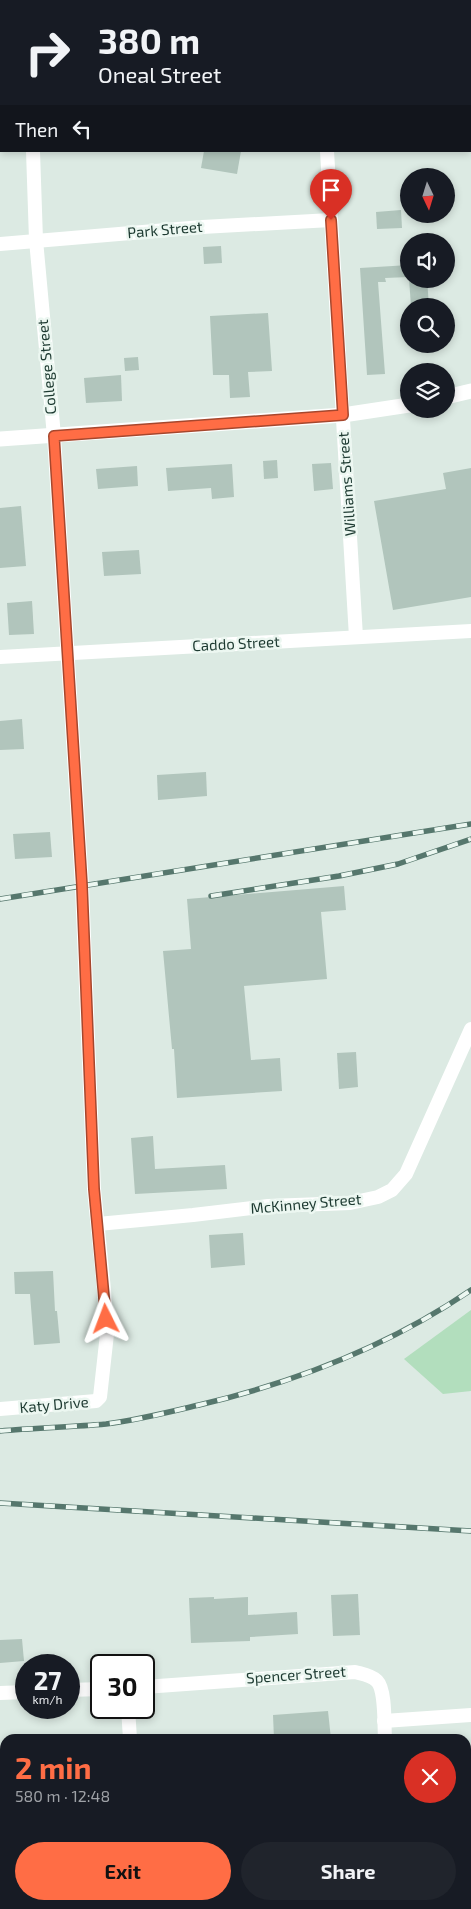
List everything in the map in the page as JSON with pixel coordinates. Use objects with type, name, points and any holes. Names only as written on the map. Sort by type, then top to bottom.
[{"type":"street","name":"College Street","points":[[33,152],[36,240],[54,436],[82,886],[94,1189],[107,1334],[105,1362]]},
{"type":"street","name":"Williams Street","points":[[327,152],[356,637]]},
{"type":"street","name":"Park Street","points":[[0,244],[202,227],[331,220]]},
{"type":"street","points":[[455,395],[471,391]]},
{"type":"street","points":[[0,439],[343,415],[400,406]]},
{"type":"street","name":"Caddo Street","points":[[0,657],[471,631]]},
{"type":"street","name":"McKinney Street","points":[[98,1224],[268,1206],[350,1203],[378,1197],[392,1190],[406,1174],[471,1029]]},
{"type":"street","name":"Katy Drive","points":[[0,1409],[96,1401],[100,1397],[105,1362]]},
{"type":"street","name":"Spencer Street","points":[[155,1685],[355,1672],[367,1675],[377,1681],[382,1690],[384,1721]]},
{"type":"street","points":[[0,1693],[15,1692]]},
{"type":"street","points":[[385,1734],[384,1721],[471,1715]]},
{"type":"street","points":[[129,1719],[130,1734]]},
{"type":"green space","points":[[471,1310],[471,1391],[443,1394],[404,1359]]},
{"type":"building","points":[[204,152],[241,152],[237,174],[201,168]]},
{"type":"building","points":[[400,210],[402,228],[377,229],[376,212]]},
{"type":"building","points":[[221,246],[222,263],[204,264],[203,247]]},
{"type":"building","points":[[400,266],[400,277],[385,278],[386,282],[378,282],[385,374],[367,375],[360,268]]},
{"type":"building","points":[[410,288],[428,288],[428,298],[410,298]]},
{"type":"building","points":[[268,313],[272,371],[248,372],[250,397],[230,398],[229,375],[213,375],[210,316]]},
{"type":"building","points":[[138,357],[139,370],[125,371],[124,358]]},
{"type":"building","points":[[121,375],[122,401],[86,403],[84,378]]},
{"type":"building","points":[[277,460],[278,478],[264,479],[263,461]]},
{"type":"building","points":[[331,463],[333,489],[314,491],[312,464]]},
{"type":"building","points":[[232,464],[234,497],[212,499],[211,488],[168,491],[166,468]]},
{"type":"building","points":[[137,466],[138,486],[98,489],[96,469]]},
{"type":"building","points":[[471,468],[471,597],[393,610],[374,501],[446,489],[443,473]]},
{"type":"building","points":[[21,506],[26,566],[0,568],[0,508]]},
{"type":"building","points":[[139,550],[141,574],[104,576],[102,552]]},
{"type":"building","points":[[32,601],[34,634],[9,635],[7,603]]},
{"type":"building","points":[[22,719],[24,749],[0,750],[0,721]]},
{"type":"building","points":[[206,772],[207,796],[158,800],[157,775]]},
{"type":"building","points":[[50,832],[52,857],[15,859],[13,834]]},
{"type":"building","points":[[344,886],[346,910],[321,912],[327,979],[244,986],[251,1060],[280,1058],[282,1091],[177,1098],[174,1049],[172,1049],[163,951],[191,949],[187,899]]},
{"type":"building","points":[[356,1052],[358,1087],[339,1089],[337,1053]]},
{"type":"building","points":[[153,1136],[155,1169],[225,1165],[227,1189],[135,1194],[131,1138]]},
{"type":"building","points":[[243,1233],[245,1265],[211,1268],[209,1235]]},
{"type":"building","points":[[53,1271],[55,1311],[57,1311],[60,1343],[34,1345],[30,1294],[15,1294],[14,1272]]},
{"type":"building","points":[[358,1594],[360,1635],[333,1636],[331,1595]]},
{"type":"building","points":[[214,1597],[214,1599],[248,1597],[248,1615],[297,1612],[298,1634],[250,1637],[250,1641],[191,1643],[189,1598]]},
{"type":"building","points":[[22,1639],[23,1654],[15,1654],[15,1662],[0,1663],[0,1640]]},
{"type":"building","points":[[328,1711],[330,1734],[274,1734],[273,1715]]},
{"type":"railway","points":[[0,899],[471,824]]},
{"type":"railway","points":[[211,896],[339,876],[398,864],[471,839]]},
{"type":"railway","points":[[0,1431],[106,1424],[153,1416],[235,1396],[341,1360],[408,1328],[471,1290]]},
{"type":"railway","points":[[0,1503],[471,1531]]},
{"type":"route","points":[[106,1319],[94,1189],[82,886],[54,436],[343,415],[331,220]]}]
